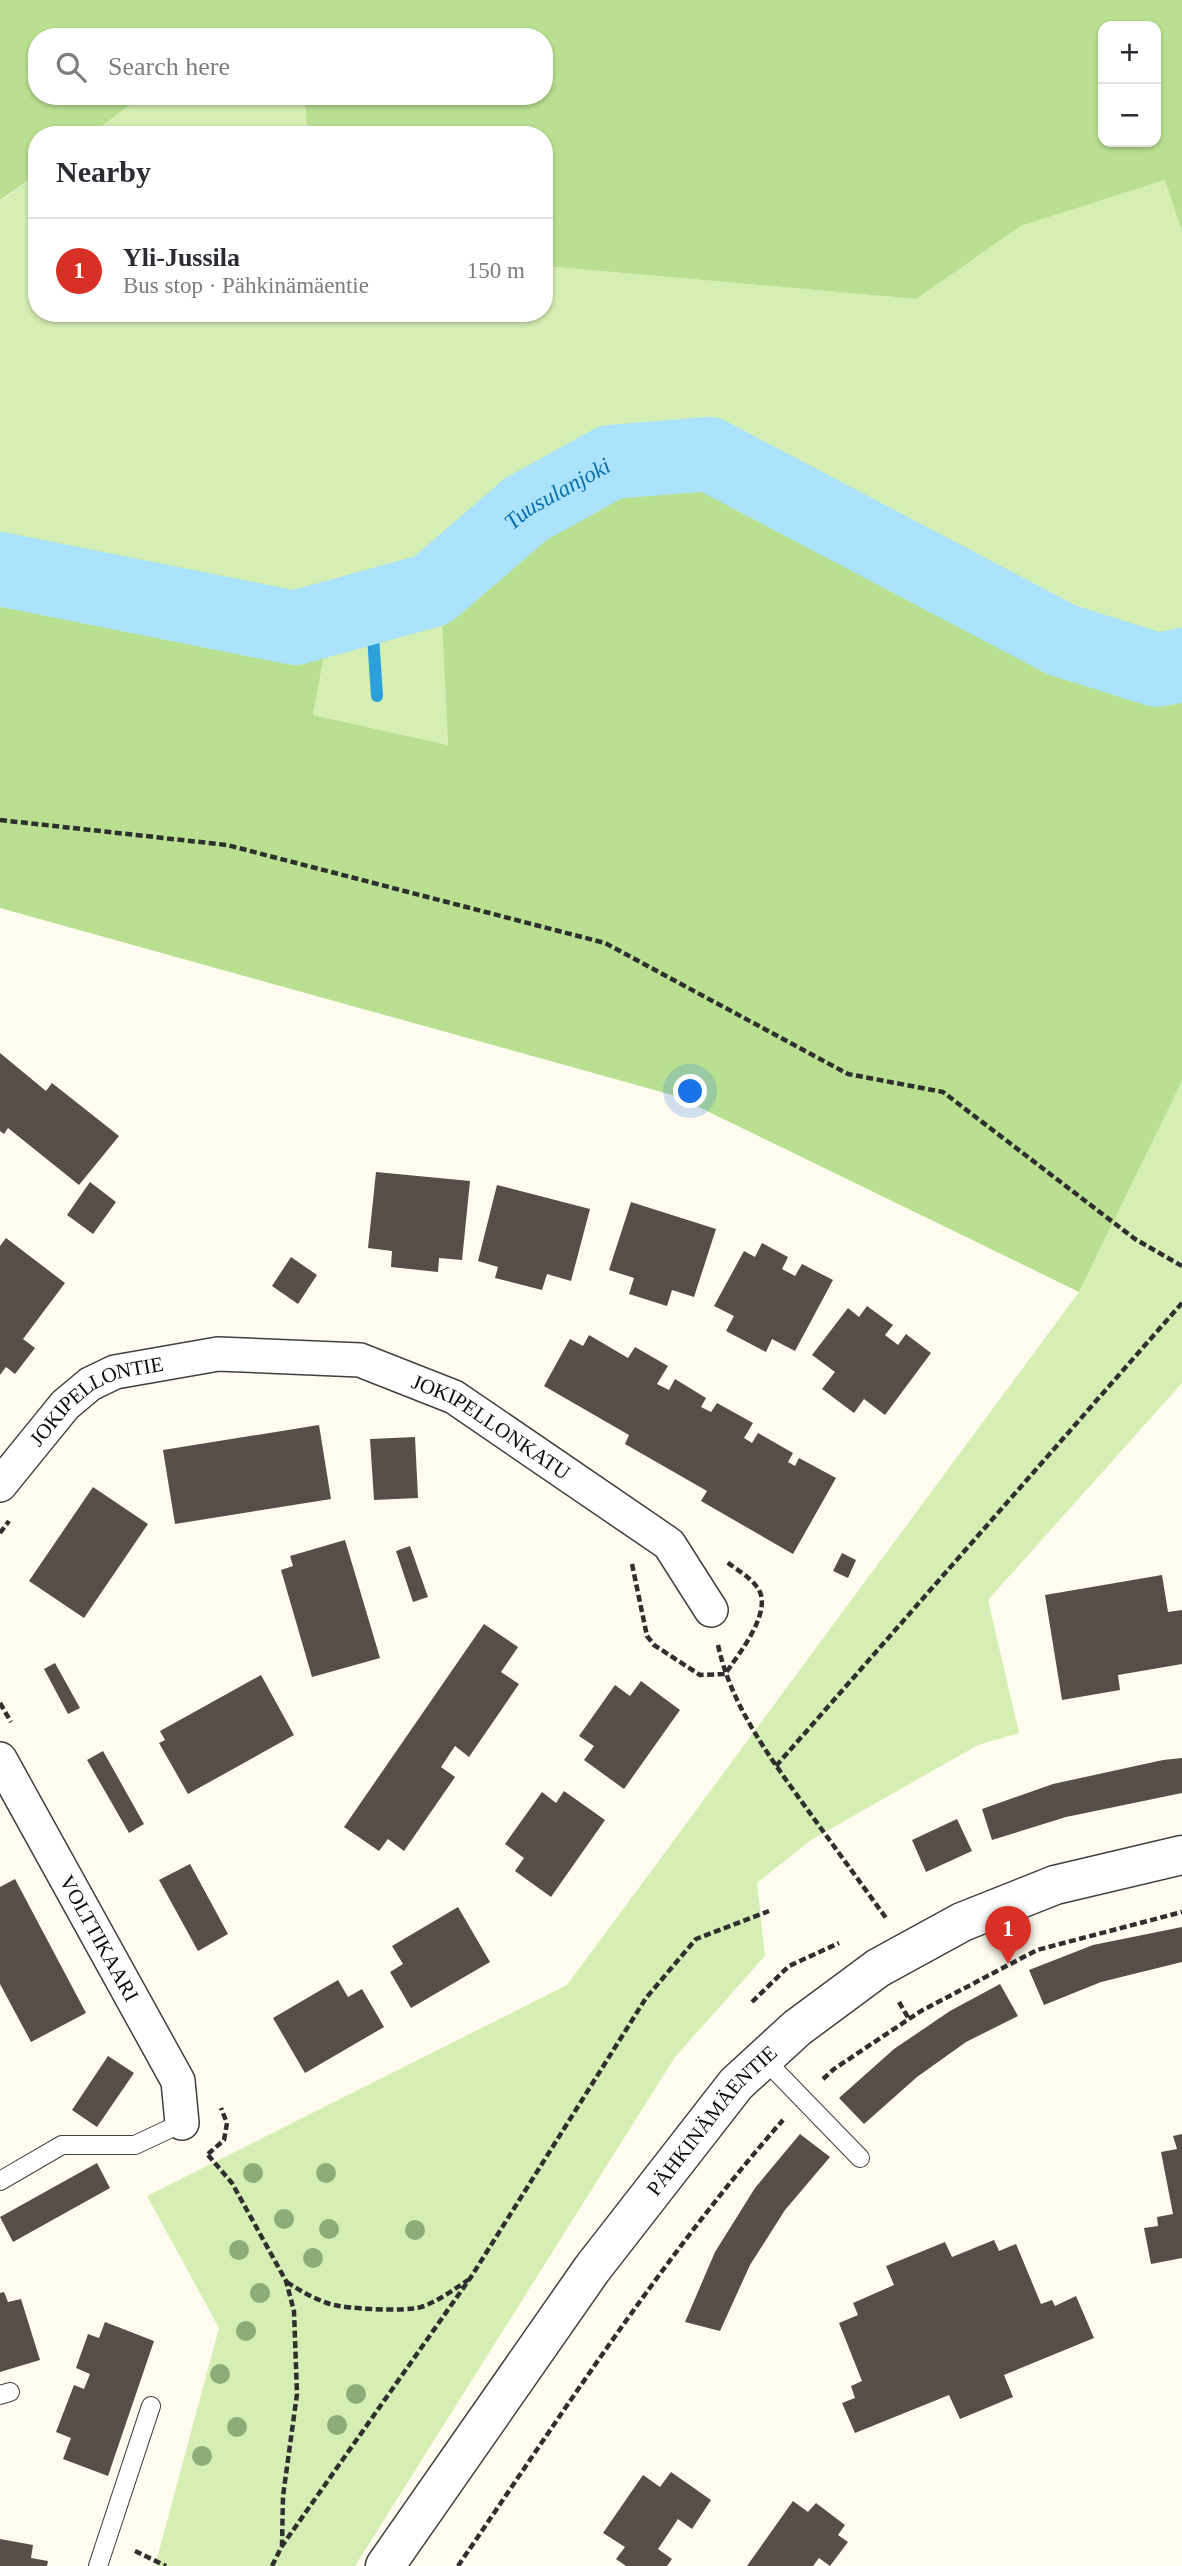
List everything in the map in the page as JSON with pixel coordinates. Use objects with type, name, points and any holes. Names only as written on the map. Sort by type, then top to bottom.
[{"type":"street","name":"JOKIPELLONTIE","points":[[8,1499],[65,1405],[90,1384],[115,1372],[218,1354]]},
{"type":"street","name":"JOKIPELLONKATU","points":[[218,1354],[360,1360],[454,1396],[669,1544],[711,1610]]},
{"type":"street","name":"VOLTTIKAARI","points":[[0,1759],[178,2081],[182,2123]]},
{"type":"street","name":"PÄHKINÄMÄENTIE","points":[[385,2566],[593,2269],[736,2084],[797,2028],[878,1968],[962,1922],[1055,1885],[1182,1855]]},
{"type":"lane","points":[[764,2059],[860,2158]]},
{"type":"lane","points":[[0,2181],[62,2145],[135,2145],[182,2123]]},
{"type":"lane","points":[[99,2566],[151,2406]]},
{"type":"path","points":[[0,820],[227,845],[605,943],[848,1074],[943,1092],[1135,1239],[1182,1266]]},
{"type":"path","points":[[776,1766],[1182,1303]]},
{"type":"path","points":[[0,1533],[8,1499]]},
{"type":"path","points":[[632,1560],[647,1636],[654,1644],[700,1675],[724,1674]]},
{"type":"path","points":[[711,1610],[724,1674],[776,1766],[886,1918]]},
{"type":"path","points":[[272,2566],[282,2546],[471,2277],[646,1998],[695,1939],[769,1911]]},
{"type":"path","points":[[458,2566],[634,2307],[735,2175],[802,2099],[834,2069],[909,2019],[1037,1950],[1182,1912]]},
{"type":"path","points":[[182,2123],[232,2183],[286,2281],[294,2311],[297,2394],[283,2496],[282,2546]]},
{"type":"path","points":[[286,2281],[305,2294],[332,2305],[375,2309],[419,2308],[440,2299],[471,2277]]},
{"type":"green space","points":[[0,0],[1182,0],[1182,232],[1165,180],[1021,226],[916,299],[553,267],[553,126],[307,126],[305,105],[553,105],[553,28],[28,28],[28,105],[130,105],[102,126],[28,126],[28,180],[0,200]]},
{"type":"green space","points":[[130,105],[305,105],[307,126],[102,126]]},
{"type":"green space","points":[[1165,180],[1182,232],[1182,694],[1161,696],[1089,674],[756,504],[441,603],[448,745],[313,715],[325,652],[0,594],[0,201],[28,181],[28,322],[553,322],[553,267],[916,299],[1021,226]]},
{"type":"green space","points":[[646,470],[756,504],[1089,674],[1161,696],[1182,694],[1182,1081],[1079,1292],[676,1096],[0,908],[0,594],[325,651],[313,715],[448,745],[441,603],[576,492]]},
{"type":"green space","points":[[1182,1081],[1182,1383],[988,1600],[1019,1733],[978,1745],[811,1840],[757,1883],[765,1956],[675,2057],[355,2566],[155,2566],[219,2328],[147,2196],[567,1985],[1079,1292]]},
{"type":"building","points":[[0,1053],[46,1091],[52,1083],[119,1136],[79,1185],[8,1128],[4,1134],[0,1131]]},
{"type":"building","points":[[376,1172],[470,1181],[462,1260],[439,1258],[438,1272],[391,1267],[392,1251],[368,1248]]},
{"type":"building","points":[[90,1182],[116,1202],[93,1234],[67,1215]]},
{"type":"building","points":[[497,1185],[590,1209],[571,1281],[547,1274],[542,1290],[495,1278],[498,1267],[478,1261]]},
{"type":"building","points":[[631,1202],[716,1229],[694,1297],[672,1290],[667,1306],[629,1294],[634,1278],[609,1270]]},
{"type":"building","points":[[6,1238],[65,1283],[23,1339],[35,1348],[15,1374],[6,1367],[0,1375],[0,1246]]},
{"type":"building","points":[[762,1243],[788,1257],[782,1269],[795,1276],[802,1264],[833,1280],[795,1351],[772,1339],[766,1352],[726,1331],[734,1316],[714,1306],[744,1251],[755,1257]]},
{"type":"building","points":[[291,1257],[317,1275],[298,1304],[272,1286]]},
{"type":"building","points":[[867,1306],[893,1325],[885,1335],[898,1345],[906,1334],[931,1353],[885,1415],[864,1399],[854,1413],[822,1389],[835,1372],[812,1355],[848,1308],[859,1317]]},
{"type":"building","points":[[589,1335],[628,1358],[635,1347],[668,1366],[657,1384],[669,1390],[675,1379],[706,1398],[701,1407],[711,1412],[717,1403],[753,1423],[744,1438],[752,1443],[758,1433],[793,1453],[788,1462],[795,1466],[799,1458],[836,1478],[793,1554],[701,1501],[707,1491],[625,1444],[629,1435],[544,1386],[570,1339],[583,1346]]},
{"type":"building","points":[[319,1425],[331,1499],[175,1524],[163,1450]]},
{"type":"building","points":[[415,1437],[418,1498],[374,1500],[370,1439]]},
{"type":"building","points":[[93,1487],[148,1524],[84,1618],[29,1581]]},
{"type":"building","points":[[345,1540],[380,1658],[312,1677],[281,1570],[293,1566],[290,1556]]},
{"type":"building","points":[[410,1546],[428,1597],[413,1602],[396,1551]]},
{"type":"building","points":[[842,1553],[856,1560],[848,1578],[833,1571]]},
{"type":"building","points":[[1162,1575],[1168,1612],[1182,1610],[1182,1664],[1118,1675],[1120,1690],[1062,1700],[1045,1595]]},
{"type":"building","points":[[484,1624],[518,1647],[501,1672],[519,1684],[469,1757],[455,1746],[441,1767],[455,1777],[404,1851],[388,1839],[379,1851],[344,1827]]},
{"type":"building","points":[[55,1663],[80,1708],[68,1714],[44,1669]]},
{"type":"building","points":[[261,1675],[294,1735],[188,1794],[159,1743],[165,1740],[160,1731]]},
{"type":"building","points":[[641,1681],[680,1710],[624,1789],[584,1760],[594,1746],[579,1736],[615,1685],[630,1696]]},
{"type":"building","points":[[103,1751],[144,1824],[129,1833],[87,1760]]},
{"type":"building","points":[[1182,1758],[1182,1793],[1066,1817],[992,1840],[982,1809],[1053,1784]]},
{"type":"building","points":[[564,1791],[605,1820],[551,1897],[515,1871],[524,1858],[505,1844],[542,1792],[556,1803]]},
{"type":"building","points":[[957,1819],[972,1851],[926,1872],[912,1840]]},
{"type":"building","points":[[190,1864],[228,1934],[198,1951],[159,1880]]},
{"type":"building","points":[[15,1879],[86,2013],[31,2042],[0,1984],[0,1887]]},
{"type":"building","points":[[458,1907],[490,1962],[411,2008],[390,1972],[403,1964],[392,1946]]},
{"type":"building","points":[[1182,1927],[1182,1962],[1101,1982],[1044,2005],[1029,1970],[1093,1945]]},
{"type":"building","points":[[338,1980],[348,1997],[362,1989],[384,2027],[305,2073],[273,2018]]},
{"type":"building","points":[[1000,1984],[1018,2016],[966,2042],[917,2077],[864,2124],[839,2098],[894,2049],[950,2011]]},
{"type":"building","points":[[108,2056],[134,2073],[97,2127],[72,2110]]},
{"type":"building","points":[[800,2134],[830,2157],[785,2210],[750,2265],[720,2331],[685,2322],[715,2252],[755,2188]]},
{"type":"building","points":[[1182,2134],[1182,2258],[1151,2264],[1144,2228],[1158,2226],[1157,2217],[1173,2214],[1161,2152],[1177,2149],[1173,2136]]},
{"type":"building","points":[[97,2163],[110,2188],[13,2242],[0,2217]]},
{"type":"building","points":[[994,2240],[999,2251],[1016,2244],[1041,2304],[1052,2300],[1055,2306],[1076,2296],[1094,2338],[1004,2375],[1013,2397],[960,2419],[949,2395],[855,2433],[842,2403],[855,2398],[851,2386],[862,2381],[839,2323],[858,2315],[853,2303],[894,2285],[886,2266],[945,2242],[952,2257]]},
{"type":"building","points":[[4,2292],[8,2302],[21,2299],[40,2360],[0,2372],[0,2293]]},
{"type":"building","points":[[105,2322],[154,2341],[108,2476],[63,2459],[71,2438],[56,2432],[74,2385],[84,2389],[90,2374],[76,2368],[88,2334],[99,2338]]},
{"type":"building","points":[[671,2472],[711,2500],[692,2529],[678,2519],[658,2549],[672,2559],[667,2566],[626,2566],[616,2559],[625,2547],[603,2533],[643,2475],[660,2487]]},
{"type":"building","points":[[793,2501],[808,2512],[816,2503],[845,2525],[838,2535],[848,2542],[830,2566],[819,2558],[813,2566],[747,2566]]},
{"type":"building","points":[[0,2539],[33,2545],[31,2558],[48,2561],[47,2566],[0,2566]]},
{"type":"waterway","name":"Tuusulanjoki","points":[[0,569],[295,628],[432,590],[526,509],[611,462],[709,454],[1062,640],[1157,670],[1182,665]]},
{"type":"waterway","points":[[371,606],[377,696]]},
{"type":"place","name":"Yli-Jussila","points":[[1008,1964]]}]
